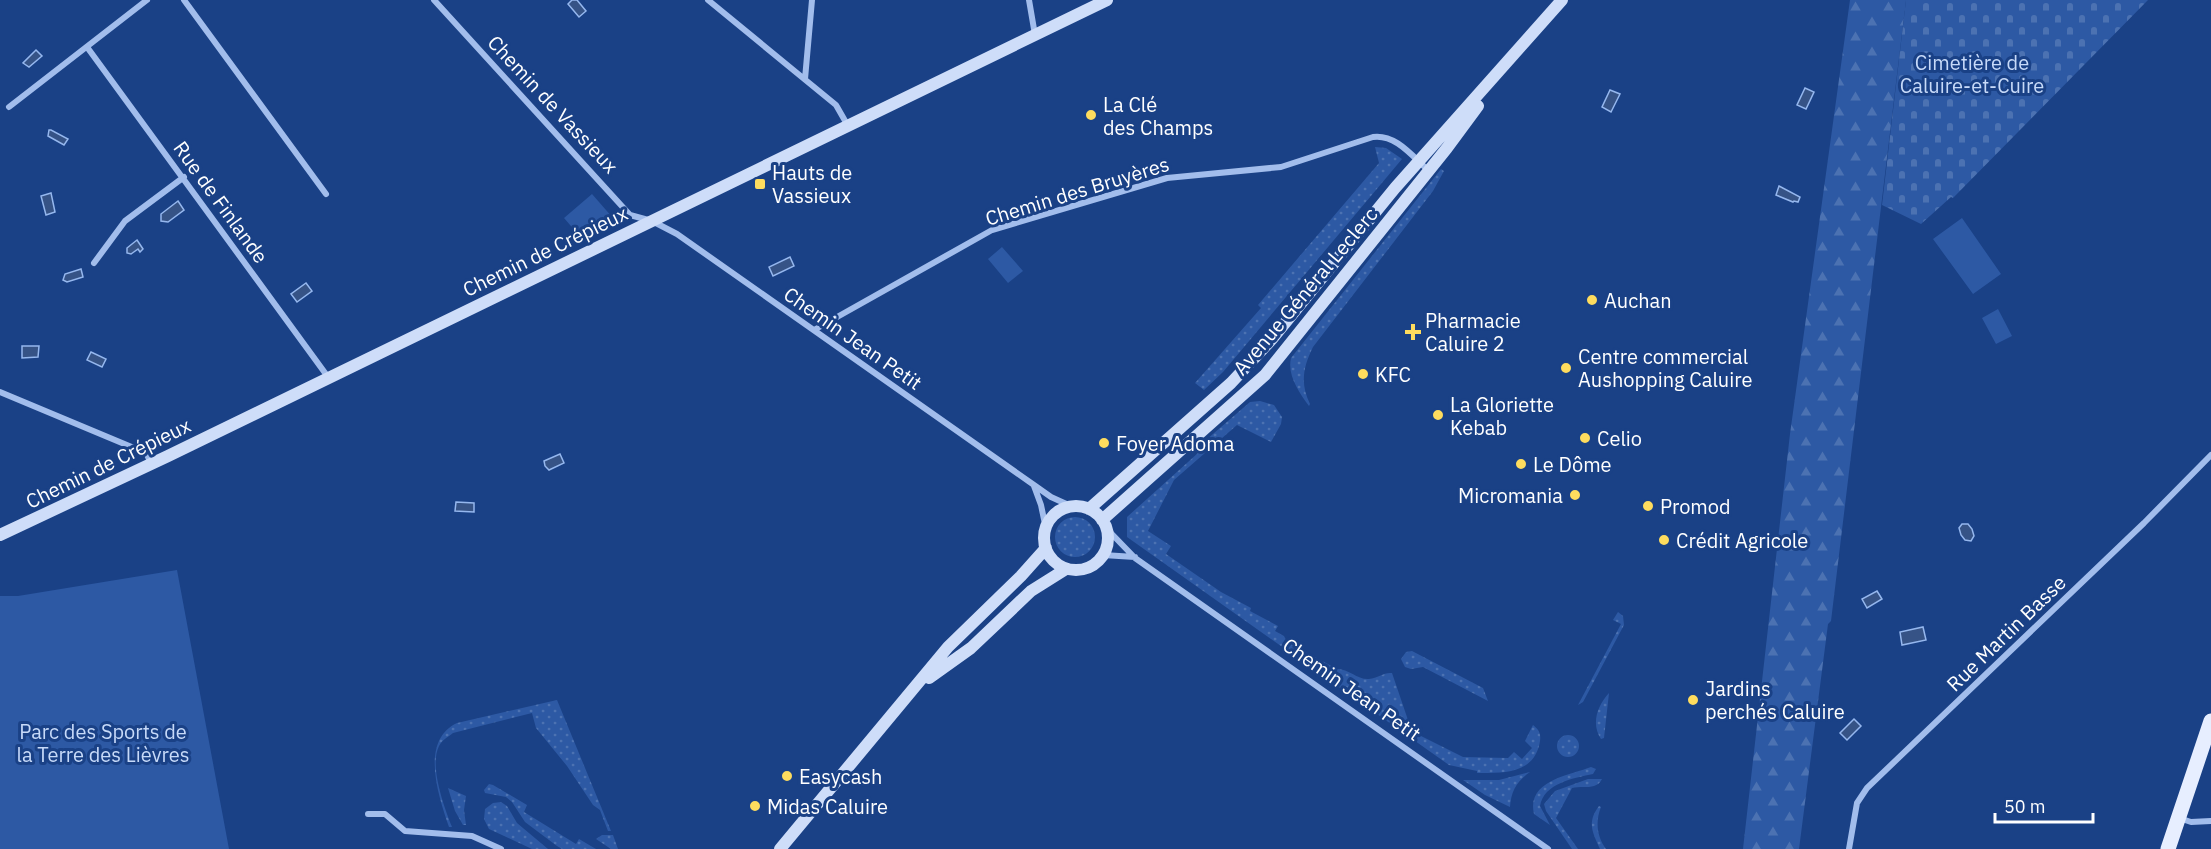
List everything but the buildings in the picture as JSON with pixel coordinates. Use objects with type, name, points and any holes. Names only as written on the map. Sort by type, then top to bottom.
[{"type":"main road","name":"Chemin de Crépieux","points":[[0,535],[1107,0]]},
{"type":"main road","name":"Avenue Général Leclerc","points":[[1089,509],[1231,383],[1272,339],[1395,188],[1562,0]]},
{"type":"main road","name":"Avenue Général Leclerc","points":[[1104,524],[1265,375],[1429,171],[1510,61]]},
{"type":"main road","points":[[1072,507],[1089,509],[1104,524],[1107,546],[1103,555],[1097,563],[1081,570],[1057,564],[1050,557],[1046,548],[1046,529],[1057,513],[1072,507]]},
{"type":"main road","points":[[780,849],[958,636],[1021,576],[1046,548]]},
{"type":"main road","points":[[915,687],[971,648],[1031,591],[1066,568]]},
{"type":"main road","points":[[2168,849],[2211,722]]},
{"type":"street","points":[[9,107],[147,0]]},
{"type":"street","points":[[184,0],[326,194]]},
{"type":"street","name":"Chemin de Vassieux","points":[[434,0],[630,215],[652,221]]},
{"type":"street","points":[[708,0],[836,105],[848,126]]},
{"type":"street","points":[[806,79],[812,0]]},
{"type":"street","points":[[1029,0],[1035,36]]},
{"type":"street","name":"Rue de Finlande","points":[[87,47],[184,177],[327,377]]},
{"type":"street","name":"Chemin des Bruyères","points":[[814,330],[992,230],[1167,178],[1281,167],[1373,137],[1383,136],[1394,140],[1429,171]]},
{"type":"street","points":[[94,263],[125,221],[184,177]]},
{"type":"street","name":"Chemin Jean Petit","points":[[652,221],[677,234],[1051,497],[1072,507]]},
{"type":"street","points":[[0,392],[146,453],[152,463]]},
{"type":"street","name":"Rue Martin Basse","points":[[1850,849],[1857,803],[1867,788],[2136,531],[2211,455]]},
{"type":"street","points":[[1034,485],[1046,529]]},
{"type":"street","name":"Chemin Jean Petit","points":[[1104,524],[1135,558],[1548,849]]},
{"type":"street","name":"Chemin Jean Petit","points":[[1103,555],[1135,558]]},
{"type":"street","points":[[368,814],[385,814],[405,831],[478,837],[501,849]]},
{"type":"street","points":[[2179,818],[2191,822],[2211,821]]},
{"type":"green space","points":[[1850,0],[1906,0],[1831,621],[1828,624],[1799,849],[1743,849],[1790,434]]},
{"type":"green space","name":"Cimetière de Caluire-et-Cuire","points":[[1906,0],[2148,0],[1953,198],[1951,197],[1921,224],[1882,205]]},
{"type":"green space","points":[[1375,147],[1386,148],[1402,159],[1223,372],[1204,390],[1195,383],[1261,308],[1258,305],[1379,163]]},
{"type":"green space","points":[[1441,169],[1444,171],[1433,191],[1313,347],[1304,376],[1309,406],[1292,377],[1291,358]]},
{"type":"green space","points":[[592,194],[613,218],[612,225],[583,240],[564,218]]},
{"type":"green space","points":[[1962,218],[2001,274],[1973,294],[1933,239]]},
{"type":"green space","points":[[1002,247],[1023,271],[1008,283],[988,259]]},
{"type":"green space","points":[[1998,309],[2012,336],[1996,344],[1982,318]]},
{"type":"green space","points":[[1260,401],[1274,405],[1282,417],[1281,424],[1271,442],[1237,425],[1174,480],[1148,531],[1171,546],[1166,554],[1221,592],[1251,608],[1250,611],[1278,626],[1275,631],[1284,636],[1287,642],[1337,669],[1361,678],[1369,679],[1392,673],[1409,723],[1417,734],[1463,757],[1508,758],[1514,752],[1522,759],[1532,748],[1525,741],[1533,725],[1539,732],[1540,741],[1537,752],[1525,766],[1507,772],[1477,773],[1477,771],[1449,765],[1127,537],[1127,517],[1198,453],[1206,440],[1250,402]]},
{"type":"green space","points":[[1075,517],[1083,518],[1089,523],[1094,529],[1094,545],[1089,551],[1083,556],[1075,557],[1067,556],[1061,551],[1056,545],[1055,537],[1056,529],[1061,523],[1067,518]]},
{"type":"green space","name":"Parc des Sports de la Terre des Lièvres","points":[[177,570],[229,849],[0,849],[0,596],[18,596]]},
{"type":"green space","points":[[1618,612],[1623,616],[1624,625],[1583,702],[1578,705],[1621,624],[1613,620]]},
{"type":"green space","points":[[1412,651],[1483,688],[1488,701],[1423,667],[1411,669],[1405,667],[1401,659],[1406,652]]},
{"type":"green space","points":[[1609,693],[1604,738],[1601,739],[1596,727],[1597,715]]},
{"type":"green space","points":[[557,700],[611,831],[608,831],[600,810],[593,805],[567,766],[536,728],[532,713],[453,733],[440,744],[436,754],[437,775],[452,827],[449,827],[435,771],[435,756],[438,743],[445,731],[457,723]]},
{"type":"green space","points":[[1568,735],[1576,738],[1579,746],[1576,754],[1568,757],[1560,754],[1557,746],[1560,738]]},
{"type":"green space","points":[[1591,767],[1596,769],[1593,774],[1561,783],[1547,792],[1540,806],[1550,825],[1534,814],[1533,803],[1543,786],[1562,776]]},
{"type":"green space","points":[[1530,772],[1516,787],[1510,807],[1485,795],[1463,780],[1499,780]]},
{"type":"green space","points":[[1588,779],[1602,779],[1593,786],[1572,788],[1556,818],[1578,849],[1572,849],[1546,811],[1544,804],[1555,791]]},
{"type":"green space","points":[[489,784],[527,805],[524,812],[576,844],[579,839],[596,849],[562,849],[557,846],[525,822],[506,797],[485,793],[484,790]]},
{"type":"green space","points":[[448,788],[466,796],[464,810],[466,825],[463,825],[455,811]]},
{"type":"green space","points":[[501,802],[507,806],[517,823],[548,849],[532,849],[489,829],[484,819],[485,809],[493,803]]},
{"type":"green space","points":[[1599,806],[1601,807],[1598,829],[1606,849],[1600,849],[1592,827],[1593,817]]},
{"type":"green space","points":[[602,835],[613,835],[618,849],[611,849],[596,839]]},
{"type":"shaded area","points":[[572,0],[577,0],[586,11],[579,17],[568,4]]},
{"type":"shaded area","points":[[36,50],[42,56],[29,67],[23,63]]},
{"type":"shaded area","points":[[1805,88],[1814,92],[1806,109],[1797,105]]},
{"type":"shaded area","points":[[1610,90],[1620,94],[1611,112],[1602,107]]},
{"type":"shaded area","points":[[49,130],[68,139],[64,145],[48,136]]},
{"type":"shaded area","points":[[1779,186],[1800,197],[1798,202],[1776,195]]},
{"type":"shaded area","points":[[51,193],[55,212],[46,215],[41,196]]},
{"type":"shaded area","points":[[178,201],[184,210],[168,222],[161,221],[161,214]]},
{"type":"shaded area","points":[[137,240],[143,249],[140,252],[138,249],[131,254],[127,253],[127,248]]},
{"type":"shaded area","points":[[790,257],[794,266],[773,276],[769,267]]},
{"type":"shaded area","points":[[81,269],[83,277],[67,282],[63,280],[65,274]]},
{"type":"shaded area","points":[[306,283],[312,291],[297,302],[291,294]]},
{"type":"shaded area","points":[[22,346],[39,346],[38,357],[22,358]]},
{"type":"shaded area","points":[[91,352],[106,359],[102,367],[87,360]]},
{"type":"shaded area","points":[[560,454],[564,463],[549,470],[544,461]]},
{"type":"shaded area","points":[[456,502],[474,503],[474,512],[455,511]]},
{"type":"shaded area","points":[[1962,524],[1968,524],[1972,529],[1974,536],[1971,541],[1965,540],[1961,535],[1959,528]]},
{"type":"shaded area","points":[[1877,591],[1882,599],[1867,608],[1862,599]]},
{"type":"shaded area","points":[[1923,627],[1926,640],[1902,645],[1900,632]]},
{"type":"shaded area","points":[[1854,719],[1861,726],[1847,740],[1840,733]]},
{"type":"place","name":"La Clé des Champs","points":[[1091,115]]},
{"type":"place","name":"Hauts de Vassieux","points":[[760,184]]},
{"type":"place","name":"Auchan","points":[[1592,300]]},
{"type":"place","name":"Pharmacie Caluire 2","points":[[1413,332]]},
{"type":"place","name":"Centre commercial Aushopping Caluire","points":[[1566,368]]},
{"type":"place","name":"KFC","points":[[1363,374]]},
{"type":"place","name":"La Gloriette Kebab","points":[[1438,415]]},
{"type":"place","name":"Celio","points":[[1585,438]]},
{"type":"place","name":"Foyer Adoma","points":[[1104,443]]},
{"type":"place","name":"Le Dôme","points":[[1521,464]]},
{"type":"place","name":"Micromania","points":[[1575,495]]},
{"type":"place","name":"Promod","points":[[1648,506]]},
{"type":"place","name":"Crédit Agricole","points":[[1664,540]]},
{"type":"place","name":"Jardins perchés Caluire","points":[[1693,700]]},
{"type":"place","name":"Easycash","points":[[787,776]]},
{"type":"place","name":"Midas Caluire","points":[[755,806]]}]
